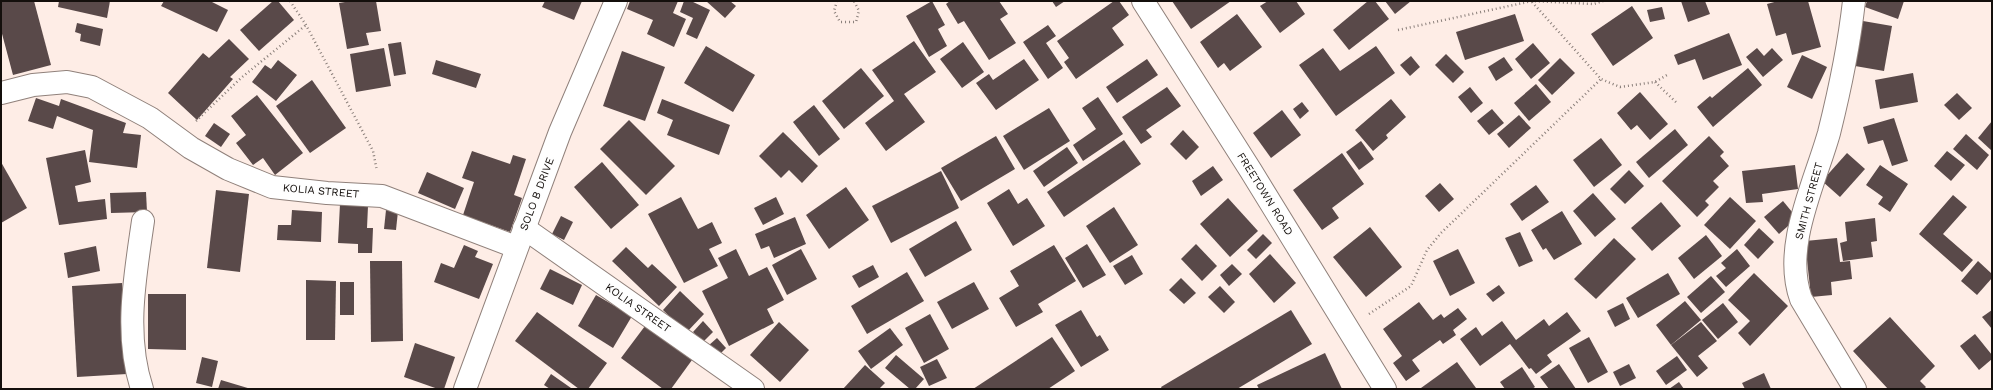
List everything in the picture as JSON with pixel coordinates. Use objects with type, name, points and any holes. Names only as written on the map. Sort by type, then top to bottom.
[{"type":"street","name":"SOLO B DRIVE","points":[[465,389],[560,132],[616,1]]},
{"type":"street","name":"FREETOWN ROAD","points":[[1143,1],[1348,327],[1385,389]]},
{"type":"street","name":"SMITH STREET","points":[[1854,1],[1848,51],[1828,134],[1797,241],[1796,284],[1802,298],[1856,389]]},
{"type":"street","name":"KOLIA STREET","points":[[1,93],[33,85],[67,82],[92,87],[150,118],[178,139],[228,170],[272,187],[327,193],[382,196],[520,238],[753,389]]},
{"type":"street","points":[[142,389],[136,370],[132,341],[134,279],[143,221]]},
{"type":"path","points":[[290,1],[306,26],[373,151],[382,196]]},
{"type":"path","points":[[837,1],[834,11],[840,22],[856,22],[859,11],[854,1]]},
{"type":"path","points":[[1532,1],[1601,79],[1620,87],[1655,82],[1667,75]]},
{"type":"path","points":[[1398,30],[1532,1],[1594,4],[1603,1]]},
{"type":"path","points":[[178,139],[241,78],[306,26]]},
{"type":"path","points":[[1348,327],[1411,286],[1427,250],[1441,233],[1601,79]]},
{"type":"path","points":[[1655,82],[1678,104]]},
{"type":"building","points":[[34,1],[51,65],[13,75],[1,30],[1,2]]},
{"type":"building","points":[[59,1],[110,1],[107,18],[58,7]]},
{"type":"building","points":[[164,1],[210,1],[228,10],[217,32],[161,6]]},
{"type":"building","points":[[273,1],[278,1],[294,20],[259,51],[240,30]]},
{"type":"building","points":[[351,1],[376,1],[381,31],[366,33],[369,45],[347,49],[339,3]]},
{"type":"building","points":[[545,1],[582,1],[574,20],[542,7]]},
{"type":"building","points":[[630,1],[678,1],[673,13],[686,19],[674,47],[647,34],[653,20],[627,9]]},
{"type":"building","points":[[684,1],[691,1],[710,10],[697,39],[686,34],[693,18],[680,12]]},
{"type":"building","points":[[706,1],[730,1],[736,6],[725,18]]},
{"type":"building","points":[[932,1],[945,25],[938,29],[947,46],[929,57],[906,16]]},
{"type":"building","points":[[950,1],[999,1],[1008,14],[1000,19],[1016,43],[989,60],[964,21],[958,24],[946,4]]},
{"type":"building","points":[[1052,1],[1065,1],[1056,7]]},
{"type":"building","points":[[1114,1],[1119,1],[1129,15],[1112,28],[1124,45],[1076,79],[1064,62],[1069,58],[1057,41]]},
{"type":"building","points":[[1172,1],[1231,1],[1191,29]]},
{"type":"building","points":[[1268,1],[1296,1],[1305,14],[1280,33],[1260,6]]},
{"type":"building","points":[[1368,1],[1375,1],[1389,19],[1349,50],[1333,30]]},
{"type":"building","points":[[1385,1],[1411,1],[1395,14]]},
{"type":"building","points":[[1681,1],[1705,1],[1710,14],[1688,22]]},
{"type":"building","points":[[1778,1],[1808,1],[1821,47],[1792,55],[1786,33],[1776,36],[1767,4]]},
{"type":"building","points":[[1867,1],[1904,1],[1898,19],[1865,7]]},
{"type":"building","points":[[1632,6],[1653,38],[1613,66],[1591,34]]},
{"type":"building","points":[[1662,7],[1665,19],[1650,22],[1647,10]]},
{"type":"building","points":[[1237,14],[1262,47],[1230,71],[1224,63],[1218,68],[1200,42]]},
{"type":"building","points":[[1515,14],[1524,41],[1465,60],[1456,32]]},
{"type":"building","points":[[1863,21],[1892,26],[1884,71],[1855,66]]},
{"type":"building","points":[[77,23],[103,29],[100,46],[80,41],[81,34],[75,32]]},
{"type":"building","points":[[1048,25],[1056,36],[1046,43],[1063,68],[1048,79],[1023,42]]},
{"type":"building","points":[[1729,33],[1742,65],[1703,80],[1695,59],[1678,65],[1674,55]]},
{"type":"building","points":[[229,39],[249,59],[230,77],[233,79],[197,120],[168,93],[203,53],[209,58]]},
{"type":"building","points":[[914,41],[936,72],[904,94],[925,122],[886,151],[865,123],[894,101],[872,70]]},
{"type":"building","points":[[401,42],[406,74],[394,76],[388,44]]},
{"type":"building","points":[[963,42],[984,72],[962,88],[940,59]]},
{"type":"building","points":[[1533,43],[1550,63],[1531,79],[1515,59]]},
{"type":"building","points":[[706,46],[755,75],[733,112],[684,83]]},
{"type":"building","points":[[1376,46],[1395,73],[1336,116],[1299,65],[1323,48],[1340,71]]},
{"type":"building","points":[[384,48],[391,86],[356,92],[350,54]]},
{"type":"building","points":[[1757,48],[1764,56],[1772,48],[1783,60],[1763,77],[1746,57]]},
{"type":"building","points":[[622,51],[665,67],[645,121],[603,106]]},
{"type":"building","points":[[1446,54],[1464,72],[1453,83],[1435,65]]},
{"type":"building","points":[[1802,55],[1827,67],[1812,99],[1787,87]]},
{"type":"building","points":[[1411,56],[1420,67],[1410,76],[1400,65]]},
{"type":"building","points":[[1504,57],[1513,70],[1496,81],[1488,67]]},
{"type":"building","points":[[1560,58],[1575,73],[1552,95],[1538,80]]},
{"type":"building","points":[[1024,59],[1039,80],[996,110],[976,83],[989,74],[993,80]]},
{"type":"building","points":[[1147,59],[1158,75],[1117,103],[1106,87]]},
{"type":"building","points":[[278,60],[297,75],[276,101],[252,82],[265,65],[271,69]]},
{"type":"building","points":[[436,60],[481,74],[476,88],[432,74]]},
{"type":"building","points":[[861,68],[884,96],[844,129],[822,101]]},
{"type":"building","points":[[1748,68],[1762,85],[1713,127],[1697,107],[1710,96],[1712,98]]},
{"type":"building","points":[[1913,73],[1918,102],[1880,109],[1875,80]]},
{"type":"building","points":[[312,80],[346,128],[310,153],[276,106]]},
{"type":"building","points":[[1536,84],[1551,102],[1529,121],[1514,103]]},
{"type":"building","points":[[1167,87],[1181,106],[1146,130],[1152,137],[1141,144],[1122,117]]},
{"type":"building","points":[[1470,87],[1483,103],[1471,113],[1458,97]]},
{"type":"building","points":[[1640,92],[1668,124],[1650,140],[1637,125],[1631,130],[1617,113]]},
{"type":"building","points":[[1957,93],[1972,108],[1959,120],[1944,105]]},
{"type":"building","points":[[257,95],[303,153],[275,175],[263,158],[253,165],[236,143],[246,135],[231,116]]},
{"type":"building","points":[[1098,97],[1123,134],[1083,161],[1073,145],[1096,129],[1082,108]]},
{"type":"building","points":[[36,98],[59,106],[61,99],[126,123],[123,133],[141,135],[137,168],[89,162],[93,130],[57,116],[53,129],[28,121]]},
{"type":"building","points":[[662,99],[730,125],[719,155],[667,135],[673,120],[657,113]]},
{"type":"building","points":[[1391,99],[1406,117],[1386,135],[1388,138],[1373,151],[1355,130]]},
{"type":"building","points":[[1302,102],[1309,111],[1300,119],[1293,109]]},
{"type":"building","points":[[814,105],[840,139],[819,156],[793,122]]},
{"type":"building","points":[[1049,108],[1070,141],[1024,170],[1003,136]]},
{"type":"building","points":[[1492,109],[1504,123],[1489,135],[1477,121]]},
{"type":"building","points":[[1282,110],[1301,135],[1271,158],[1253,133]]},
{"type":"building","points":[[1519,115],[1531,128],[1509,148],[1497,134]]},
{"type":"building","points":[[1894,118],[1908,161],[1892,166],[1883,140],[1868,144],[1863,127]]},
{"type":"building","points":[[629,120],[675,166],[646,195],[600,149]]},
{"type":"building","points":[[1992,121],[1992,151],[1978,138]]},
{"type":"building","points":[[214,123],[230,134],[221,147],[205,136]]},
{"type":"building","points":[[1675,129],[1688,145],[1649,178],[1636,162]]},
{"type":"building","points":[[1183,130],[1199,147],[1186,160],[1170,144]]},
{"type":"building","points":[[783,132],[818,166],[802,183],[789,170],[781,178],[759,156]]},
{"type":"building","points":[[1966,134],[1989,155],[1977,170],[1953,149]]},
{"type":"building","points":[[996,136],[1015,169],[961,201],[941,168]]},
{"type":"building","points":[[1709,136],[1724,152],[1720,156],[1729,166],[1713,181],[1719,187],[1705,201],[1709,205],[1697,217],[1662,181]]},
{"type":"building","points":[[1601,138],[1622,165],[1594,187],[1573,160]]},
{"type":"building","points":[[1124,140],[1141,164],[1064,217],[1047,192]]},
{"type":"building","points":[[1361,141],[1374,159],[1359,170],[1346,152]]},
{"type":"building","points":[[1067,147],[1078,163],[1044,187],[1033,171]]},
{"type":"building","points":[[85,150],[91,182],[75,186],[78,202],[105,199],[107,219],[59,225],[46,158]]},
{"type":"building","points":[[472,151],[510,164],[513,155],[526,159],[514,195],[522,198],[510,232],[463,215],[474,182],[462,178]]},
{"type":"building","points":[[1947,151],[1965,165],[1951,181],[1934,166]]},
{"type":"building","points":[[1342,153],[1364,184],[1332,208],[1339,218],[1322,230],[1293,190]]},
{"type":"building","points":[[1847,153],[1865,169],[1840,197],[1822,181]]},
{"type":"building","points":[[1,162],[27,208],[1,223]]},
{"type":"building","points":[[602,162],[639,205],[611,229],[574,187]]},
{"type":"building","points":[[1795,165],[1798,189],[1762,194],[1763,202],[1746,203],[1742,171]]},
{"type":"building","points":[[1880,165],[1908,184],[1890,212],[1878,204],[1883,197],[1866,185]]},
{"type":"building","points":[[1213,166],[1223,180],[1201,196],[1192,181]]},
{"type":"building","points":[[1629,170],[1644,186],[1625,204],[1610,189]]},
{"type":"building","points":[[941,171],[959,208],[891,243],[872,206]]},
{"type":"building","points":[[427,172],[464,188],[455,209],[418,193]]},
{"type":"building","points":[[1440,183],[1454,199],[1439,212],[1425,196]]},
{"type":"building","points":[[1536,185],[1549,202],[1522,221],[1510,204]]},
{"type":"building","points":[[846,187],[869,220],[829,249],[806,215]]},
{"type":"building","points":[[1009,189],[1018,204],[1027,198],[1045,226],[1013,246],[987,203]]},
{"type":"building","points":[[216,190],[249,194],[240,272],[207,268]]},
{"type":"building","points":[[146,192],[147,212],[111,213],[110,193]]},
{"type":"building","points":[[1593,193],[1616,219],[1595,237],[1573,211]]},
{"type":"building","points":[[1953,195],[1967,207],[1943,234],[1973,260],[1962,272],[1919,234]]},
{"type":"building","points":[[681,197],[698,229],[712,222],[722,243],[709,249],[718,266],[684,283],[648,214]]},
{"type":"building","points":[[776,197],[784,214],[763,225],[754,208]]},
{"type":"building","points":[[1730,197],[1756,221],[1730,249],[1704,225]]},
{"type":"building","points":[[1228,198],[1258,231],[1230,257],[1200,224]]},
{"type":"building","points":[[1783,201],[1797,218],[1779,234],[1764,217]]},
{"type":"building","points":[[1661,202],[1681,226],[1652,251],[1631,228]]},
{"type":"building","points":[[340,204],[368,206],[367,228],[373,228],[372,253],[358,253],[358,244],[338,243]]},
{"type":"building","points":[[1114,207],[1138,245],[1110,263],[1086,226]]},
{"type":"building","points":[[292,210],[322,212],[321,242],[277,240],[278,225],[291,225]]},
{"type":"building","points":[[386,210],[398,211],[396,230],[384,229]]},
{"type":"building","points":[[1562,211],[1582,244],[1554,260],[1546,248],[1543,250],[1531,230]]},
{"type":"building","points":[[561,216],[573,222],[564,240],[552,234]]},
{"type":"building","points":[[795,217],[806,244],[774,258],[769,246],[761,249],[755,234]]},
{"type":"building","points":[[1875,218],[1877,241],[1871,242],[1873,257],[1843,261],[1840,243],[1847,241],[1845,222]]},
{"type":"building","points":[[956,221],[972,250],[925,277],[909,249]]},
{"type":"building","points":[[1370,227],[1402,267],[1366,297],[1333,257]]},
{"type":"building","points":[[1759,228],[1774,242],[1758,259],[1744,245]]},
{"type":"building","points":[[1520,232],[1533,261],[1519,267],[1505,238]]},
{"type":"building","points":[[1263,234],[1272,243],[1256,259],[1247,250]]},
{"type":"building","points":[[1706,235],[1722,256],[1694,279],[1678,258]]},
{"type":"building","points":[[1614,238],[1636,259],[1596,299],[1574,279]]},
{"type":"building","points":[[1837,238],[1840,262],[1850,261],[1852,279],[1831,282],[1832,295],[1811,297],[1805,241]]},
{"type":"building","points":[[1087,244],[1106,275],[1083,288],[1065,258]]},
{"type":"building","points":[[1196,244],[1217,266],[1202,281],[1181,259]]},
{"type":"building","points":[[464,245],[478,251],[475,257],[493,264],[479,299],[434,282],[441,263],[454,268]]},
{"type":"building","points":[[1054,245],[1076,281],[1038,304],[1043,312],[1016,327],[999,298],[1019,286],[1010,271]]},
{"type":"building","points":[[96,246],[100,271],[68,278],[64,253]]},
{"type":"building","points":[[626,247],[648,268],[652,264],[677,287],[659,306],[612,261]]},
{"type":"building","points":[[736,249],[749,276],[767,267],[784,300],[767,309],[774,323],[729,346],[702,291],[728,278],[718,258]]},
{"type":"building","points":[[801,249],[817,279],[787,295],[772,265]]},
{"type":"building","points":[[1458,249],[1475,283],[1450,296],[1433,261]]},
{"type":"building","points":[[1737,249],[1750,266],[1726,287],[1716,276],[1726,268],[1721,263]]},
{"type":"building","points":[[1270,254],[1296,283],[1274,303],[1249,274]]},
{"type":"building","points":[[1132,255],[1143,274],[1125,285],[1113,266]]},
{"type":"building","points":[[370,261],[402,261],[403,341],[371,342]]},
{"type":"building","points":[[1978,261],[1992,274],[1992,278],[1977,295],[1961,281]]},
{"type":"building","points":[[1232,264],[1242,274],[1229,286],[1220,275]]},
{"type":"building","points":[[873,265],[879,277],[859,288],[852,276]]},
{"type":"building","points":[[550,269],[582,285],[573,305],[540,289]]},
{"type":"building","points":[[907,272],[924,301],[867,334],[851,306]]},
{"type":"building","points":[[1668,273],[1680,294],[1638,318],[1626,298]]},
{"type":"building","points":[[1754,273],[1788,306],[1750,346],[1738,333],[1750,321],[1728,300]]},
{"type":"building","points":[[1711,276],[1725,292],[1701,313],[1687,297]]},
{"type":"building","points":[[1181,278],[1196,293],[1184,304],[1169,290]]},
{"type":"building","points":[[306,280],[336,281],[335,340],[306,340]]},
{"type":"building","points":[[340,282],[354,282],[354,315],[340,315]]},
{"type":"building","points":[[974,282],[989,309],[952,329],[937,302]]},
{"type":"building","points":[[122,283],[127,374],[77,377],[72,286]]},
{"type":"building","points":[[1499,285],[1505,293],[1493,302],[1486,294]]},
{"type":"building","points":[[1220,286],[1235,302],[1224,313],[1208,297]]},
{"type":"building","points":[[680,291],[704,314],[686,333],[663,310]]},
{"type":"building","points":[[148,294],[186,294],[186,350],[148,349]]},
{"type":"building","points":[[596,295],[632,316],[613,348],[578,326]]},
{"type":"building","points":[[1685,301],[1701,320],[1671,345],[1656,325]]},
{"type":"building","points":[[1419,302],[1433,320],[1441,314],[1444,318],[1458,308],[1467,319],[1453,330],[1456,335],[1443,344],[1440,340],[1412,360],[1420,371],[1406,381],[1393,363],[1402,356],[1383,329]]},
{"type":"building","points":[[1623,303],[1630,319],[1615,327],[1607,311]]},
{"type":"building","points":[[1723,303],[1738,322],[1718,339],[1702,320]]},
{"type":"building","points":[[1081,310],[1097,337],[1100,335],[1109,350],[1081,367],[1055,325]]},
{"type":"building","points":[[1291,310],[1312,344],[1237,389],[1162,389],[1161,387]]},
{"type":"building","points":[[1992,310],[1992,329],[1982,317]]},
{"type":"building","points":[[537,312],[607,363],[588,389],[579,389],[515,341]]},
{"type":"building","points":[[1567,312],[1581,331],[1547,355],[1552,362],[1536,374],[1531,368],[1529,369],[1510,344],[1480,366],[1460,339],[1476,327],[1482,336],[1502,321],[1516,340],[1544,319],[1549,326]]},
{"type":"building","points":[[930,314],[949,349],[924,363],[905,328]]},
{"type":"building","points":[[1890,317],[1935,366],[1920,381],[1926,387],[1924,389],[1888,389],[1853,351]]},
{"type":"building","points":[[703,321],[713,332],[703,342],[693,332]]},
{"type":"building","points":[[779,322],[809,350],[780,382],[750,355]]},
{"type":"building","points":[[1701,322],[1717,341],[1698,356],[1708,368],[1697,377],[1671,345]]},
{"type":"building","points":[[645,326],[692,360],[671,389],[663,389],[621,358]]},
{"type":"building","points":[[890,328],[903,345],[871,369],[858,351]]},
{"type":"building","points":[[1975,334],[1992,355],[1992,359],[1979,370],[1960,346]]},
{"type":"building","points":[[1052,337],[1075,371],[1048,389],[973,389]]},
{"type":"building","points":[[1589,337],[1608,372],[1588,383],[1569,348]]},
{"type":"building","points":[[717,338],[726,348],[718,356],[708,346]]},
{"type":"building","points":[[415,343],[455,357],[444,389],[438,389],[404,377]]},
{"type":"building","points":[[1325,353],[1342,389],[1259,389],[1257,385]]},
{"type":"building","points":[[896,355],[924,379],[915,389],[910,389],[885,368]]},
{"type":"building","points":[[1677,356],[1687,370],[1666,385],[1656,371]]},
{"type":"building","points":[[202,357],[218,361],[212,387],[196,383]]},
{"type":"building","points":[[937,359],[947,378],[929,386],[920,367]]},
{"type":"building","points":[[1457,362],[1476,388],[1421,388]]},
{"type":"building","points":[[1559,364],[1576,389],[1549,389],[1540,377]]},
{"type":"building","points":[[1629,364],[1636,378],[1620,386],[1613,372]]},
{"type":"building","points":[[865,365],[885,383],[879,389],[843,389]]},
{"type":"building","points":[[1522,367],[1535,387],[1532,389],[1505,389],[1500,382]]},
{"type":"building","points":[[1764,373],[1771,389],[1745,389],[1742,383]]},
{"type":"building","points":[[551,374],[571,388],[550,389],[544,385]]},
{"type":"building","points":[[221,380],[251,389],[218,389]]},
{"type":"building","points":[[1679,382],[1684,389],[1669,389]]}]
